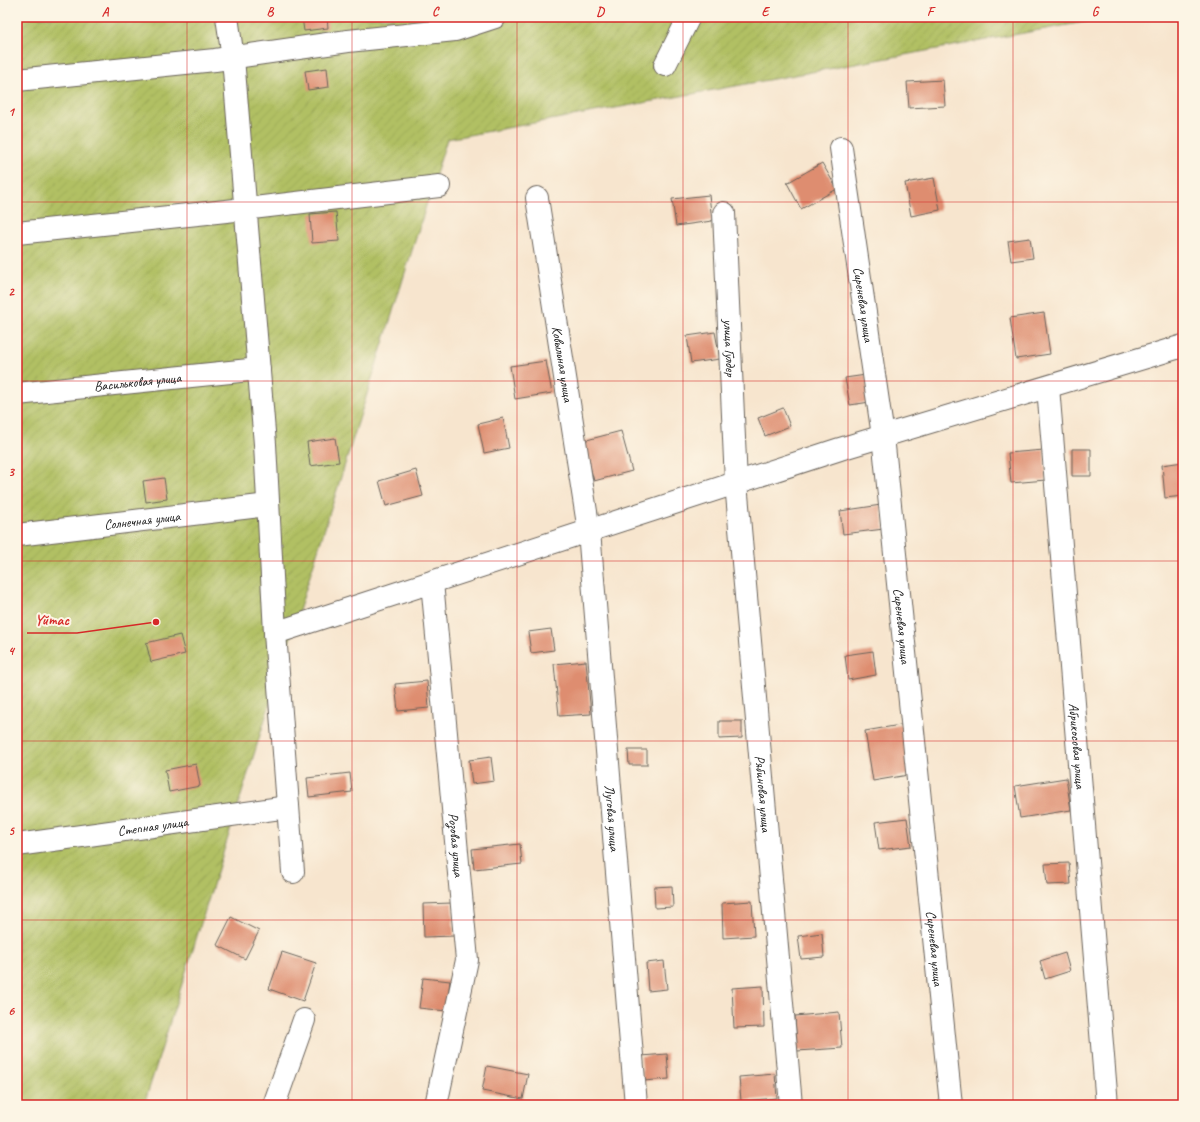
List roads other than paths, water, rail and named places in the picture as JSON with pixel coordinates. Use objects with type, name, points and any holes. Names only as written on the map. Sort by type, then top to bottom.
[{"type":"street","points":[[227,17],[233,58],[259,369],[275,633],[293,872]]},
{"type":"street","points":[[17,80],[233,58],[348,41],[455,30],[495,17]]},
{"type":"street","points":[[665,65],[689,17]]},
{"type":"street","name":"Сиреневая улица","points":[[841,148],[883,436],[950,1105]]},
{"type":"street","points":[[17,233],[246,209],[439,186]]},
{"type":"street","name":"Ковыльная улица","points":[[537,198],[589,530]]},
{"type":"street","name":"улица Гулдер","points":[[724,213],[736,483]]},
{"type":"street","points":[[275,633],[883,436],[1183,346]]},
{"type":"street","name":"Васильковая улица","points":[[17,394],[259,369]]},
{"type":"street","name":"Абрикосовая улица","points":[[1048,387],[1107,1105]]},
{"type":"street","name":"Рябиновая улица","points":[[736,483],[791,1105]]},
{"type":"street","name":"Солнечная улица","points":[[17,535],[268,504]]},
{"type":"street","name":"Луговая улица","points":[[589,530],[636,1105]]},
{"type":"street","name":"Розовая улица","points":[[432,582],[467,960],[436,1105]]},
{"type":"street","name":"Степная улица","points":[[17,845],[288,807]]},
{"type":"street","points":[[274,1105],[304,1020]]},
{"type":"place","name":"Үйтас","points":[[156,622]]}]
